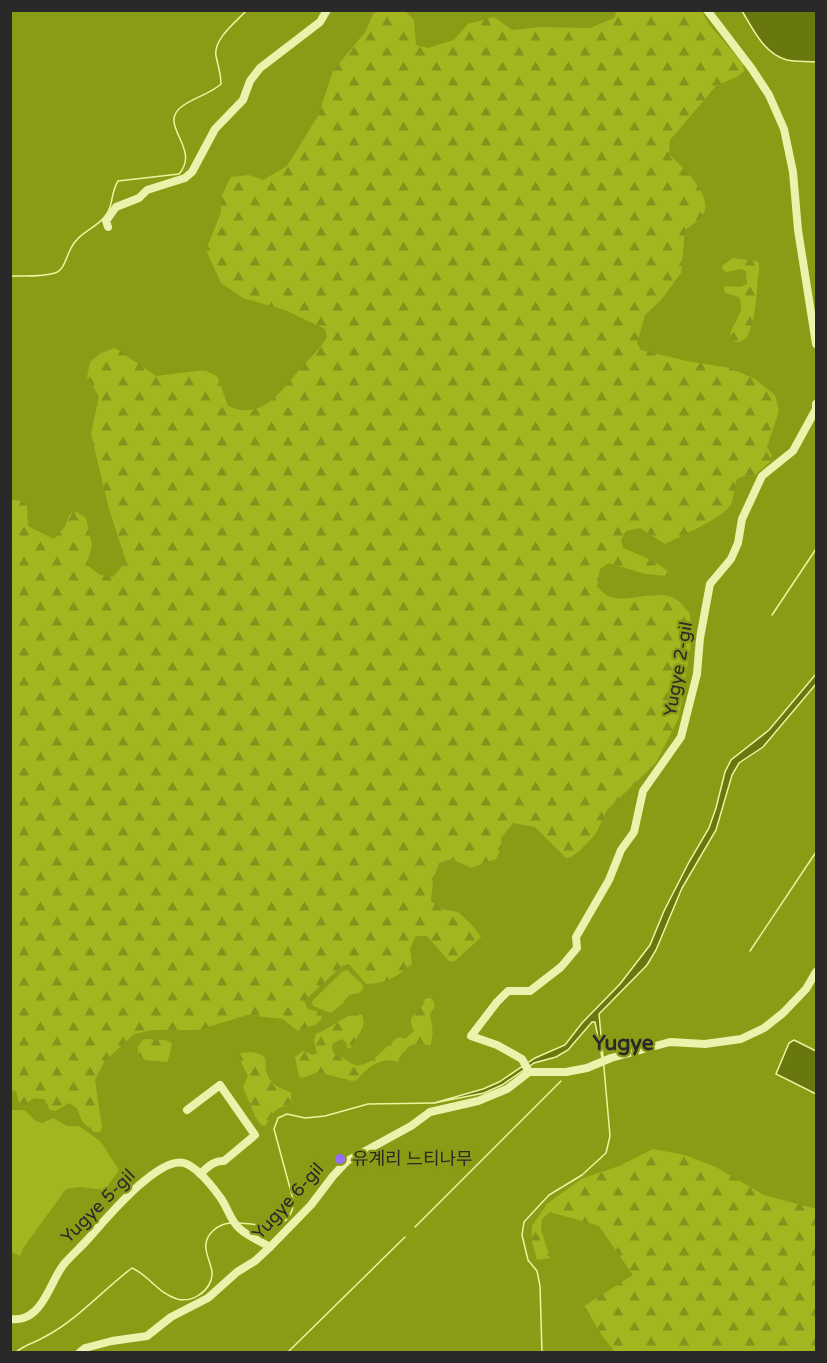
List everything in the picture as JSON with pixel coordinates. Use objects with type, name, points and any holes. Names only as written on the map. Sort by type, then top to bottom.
[{"type":"street","points":[[108,227],[106,221],[116,207],[139,198],[147,190],[185,178],[192,172],[215,129],[243,100],[250,81],[260,68],[320,22],[327,10]]},
{"type":"street","points":[[707,10],[756,74],[769,95],[784,129],[790,154],[798,230],[816,344]]},
{"type":"street","name":"Yugye 2-gil","points":[[530,1072],[522,1059],[497,1045],[471,1036],[508,991],[530,991],[561,967],[577,948],[576,937],[609,880],[621,850],[634,832],[643,791],[681,737],[697,675],[700,638],[710,584],[731,559],[738,543],[742,519],[762,476],[797,447],[816,409],[816,404]]},
{"type":"street","points":[[530,1072],[566,1072],[587,1068],[611,1058],[670,1042],[705,1044],[741,1039],[764,1028],[783,1013],[806,989],[816,972]]},
{"type":"street","name":"Yugye 6-gil","points":[[80,1353],[85,1348],[112,1341],[147,1336],[171,1317],[208,1298],[270,1247],[311,1205],[347,1161],[411,1126],[430,1112],[478,1101],[507,1089],[530,1072]]},
{"type":"street","points":[[187,1110],[220,1085],[255,1135],[224,1161],[219,1160],[200,1174]]},
{"type":"street","name":"Yugye 5-gil","points":[[10,1319],[26,1318],[38,1309],[63,1265],[118,1204],[156,1172],[179,1162],[186,1163],[200,1174],[221,1198],[238,1228],[270,1247]]},
{"type":"green space","points":[[378,11],[405,11],[414,20],[416,45],[428,48],[454,40],[468,24],[494,17],[512,30],[540,27],[590,28],[614,18],[617,11],[702,11],[708,23],[743,64],[744,71],[737,77],[716,86],[670,140],[669,154],[698,186],[705,202],[705,209],[700,218],[685,230],[681,273],[661,300],[645,315],[637,343],[641,350],[730,368],[755,379],[775,395],[779,411],[767,447],[772,455],[770,462],[755,475],[737,479],[730,506],[700,527],[665,544],[640,528],[626,531],[621,540],[623,548],[659,565],[670,573],[667,576],[645,574],[609,563],[600,569],[597,587],[608,596],[625,598],[660,595],[679,601],[690,614],[691,643],[679,717],[656,763],[607,810],[595,835],[578,852],[566,858],[535,827],[513,823],[501,838],[502,847],[496,859],[471,868],[452,859],[439,863],[433,881],[431,901],[442,909],[458,912],[481,937],[454,962],[449,961],[427,936],[416,936],[410,948],[412,964],[386,981],[366,984],[349,964],[342,966],[304,1001],[308,1009],[320,1012],[322,1018],[317,1024],[298,1031],[283,1019],[247,1015],[198,1030],[153,1030],[134,1034],[104,1062],[95,1080],[102,1127],[100,1132],[93,1132],[82,1121],[77,1108],[69,1103],[55,1111],[50,1110],[45,1100],[39,1098],[34,1098],[23,1105],[16,1091],[11,1090],[10,500],[22,501],[27,506],[28,526],[54,539],[64,528],[70,514],[77,512],[86,518],[92,545],[87,565],[100,575],[113,577],[126,561],[109,509],[91,434],[99,396],[87,377],[90,362],[101,353],[115,348],[156,376],[204,370],[217,376],[228,406],[240,410],[251,410],[270,402],[278,395],[321,346],[327,337],[325,329],[285,310],[243,298],[221,283],[206,250],[221,212],[221,197],[231,177],[249,175],[263,180],[287,166],[318,116],[333,71],[366,31],[373,14]]},
{"type":"green space","points":[[733,258],[759,263],[753,321],[747,337],[737,342],[730,334],[740,312],[741,303],[739,297],[725,293],[724,288],[725,286],[741,287],[747,284],[746,271],[740,269],[726,272],[722,269],[723,265]]},
{"type":"green space","points":[[347,970],[363,985],[363,989],[359,993],[349,995],[331,1013],[313,1006],[314,999]]},
{"type":"green space","points":[[425,999],[433,999],[435,1007],[430,1014],[433,1030],[431,1045],[412,1045],[407,1048],[398,1062],[389,1060],[379,1062],[354,1081],[318,1072],[302,1078],[299,1076],[295,1057],[303,1051],[313,1055],[317,1053],[314,1040],[316,1034],[351,1015],[356,1013],[362,1015],[364,1021],[362,1029],[350,1049],[342,1039],[333,1043],[332,1048],[334,1054],[355,1065],[361,1065],[373,1059],[394,1040],[399,1037],[405,1039],[414,1031],[411,1025],[412,1017],[421,1008]]},
{"type":"green space","points":[[144,1039],[164,1040],[172,1043],[168,1062],[144,1060],[138,1054],[138,1046]]},
{"type":"green space","points":[[251,1052],[264,1057],[266,1071],[272,1082],[291,1093],[291,1101],[287,1106],[276,1110],[265,1126],[261,1125],[256,1118],[243,1087],[248,1076],[238,1056],[241,1053]]},
{"type":"green space","points":[[11,1110],[24,1110],[36,1121],[42,1123],[53,1118],[67,1126],[78,1126],[101,1142],[119,1170],[105,1190],[80,1187],[66,1189],[20,1256],[11,1252]]},
{"type":"green space","points":[[653,1149],[685,1155],[716,1167],[764,1195],[816,1209],[816,1352],[615,1352],[584,1306],[633,1275],[599,1226],[550,1212],[542,1219],[541,1229],[550,1258],[537,1260],[532,1241],[532,1226],[547,1204],[581,1179],[619,1166]]},
{"type":"shaded area","points":[[742,11],[816,11],[816,62],[794,61],[779,57],[760,40]]},
{"type":"shaded area","points":[[816,674],[816,684],[763,747],[739,763],[732,775],[716,830],[682,888],[656,950],[647,965],[599,1014],[604,1068],[595,1022],[592,1022],[568,1050],[556,1057],[534,1063],[502,1085],[484,1093],[434,1103],[499,1082],[535,1058],[565,1045],[582,1023],[620,984],[650,945],[664,911],[709,828],[725,772],[731,760],[769,730]]},
{"type":"shaded area","points":[[794,1040],[816,1051],[816,1094],[776,1074],[789,1043]]},
{"type":"waterway","points":[[10,278],[45,275],[61,269],[79,237],[107,214],[118,181],[179,174],[184,165],[185,156],[174,122],[175,115],[184,105],[221,84],[216,56],[218,43],[226,31],[247,10]]},
{"type":"waterway","points":[[772,615],[816,549]]},
{"type":"waterway","points":[[750,951],[816,852]]},
{"type":"waterway","points":[[542,1352],[540,1286],[537,1271],[528,1260],[522,1235],[524,1222],[549,1195],[582,1175],[606,1153],[610,1136],[604,1068]]},
{"type":"waterway","points":[[415,1227],[561,1081]]},
{"type":"waterway","points":[[239,1223],[265,1226],[280,1224],[291,1213],[294,1203],[274,1129],[278,1118],[287,1114],[305,1118],[325,1116],[368,1104],[435,1103]]},
{"type":"waterway","points":[[16,1352],[59,1328],[132,1268],[170,1296],[183,1300],[197,1296],[207,1288],[212,1279],[206,1249],[207,1239],[217,1228],[232,1223]]},
{"type":"waterway","points":[[288,1352],[405,1237]]},
{"type":"place","name":"유계리 느티나무","points":[[340,1159]]},
{"type":"district","name":"Yugye","points":[[623,1043]]}]
